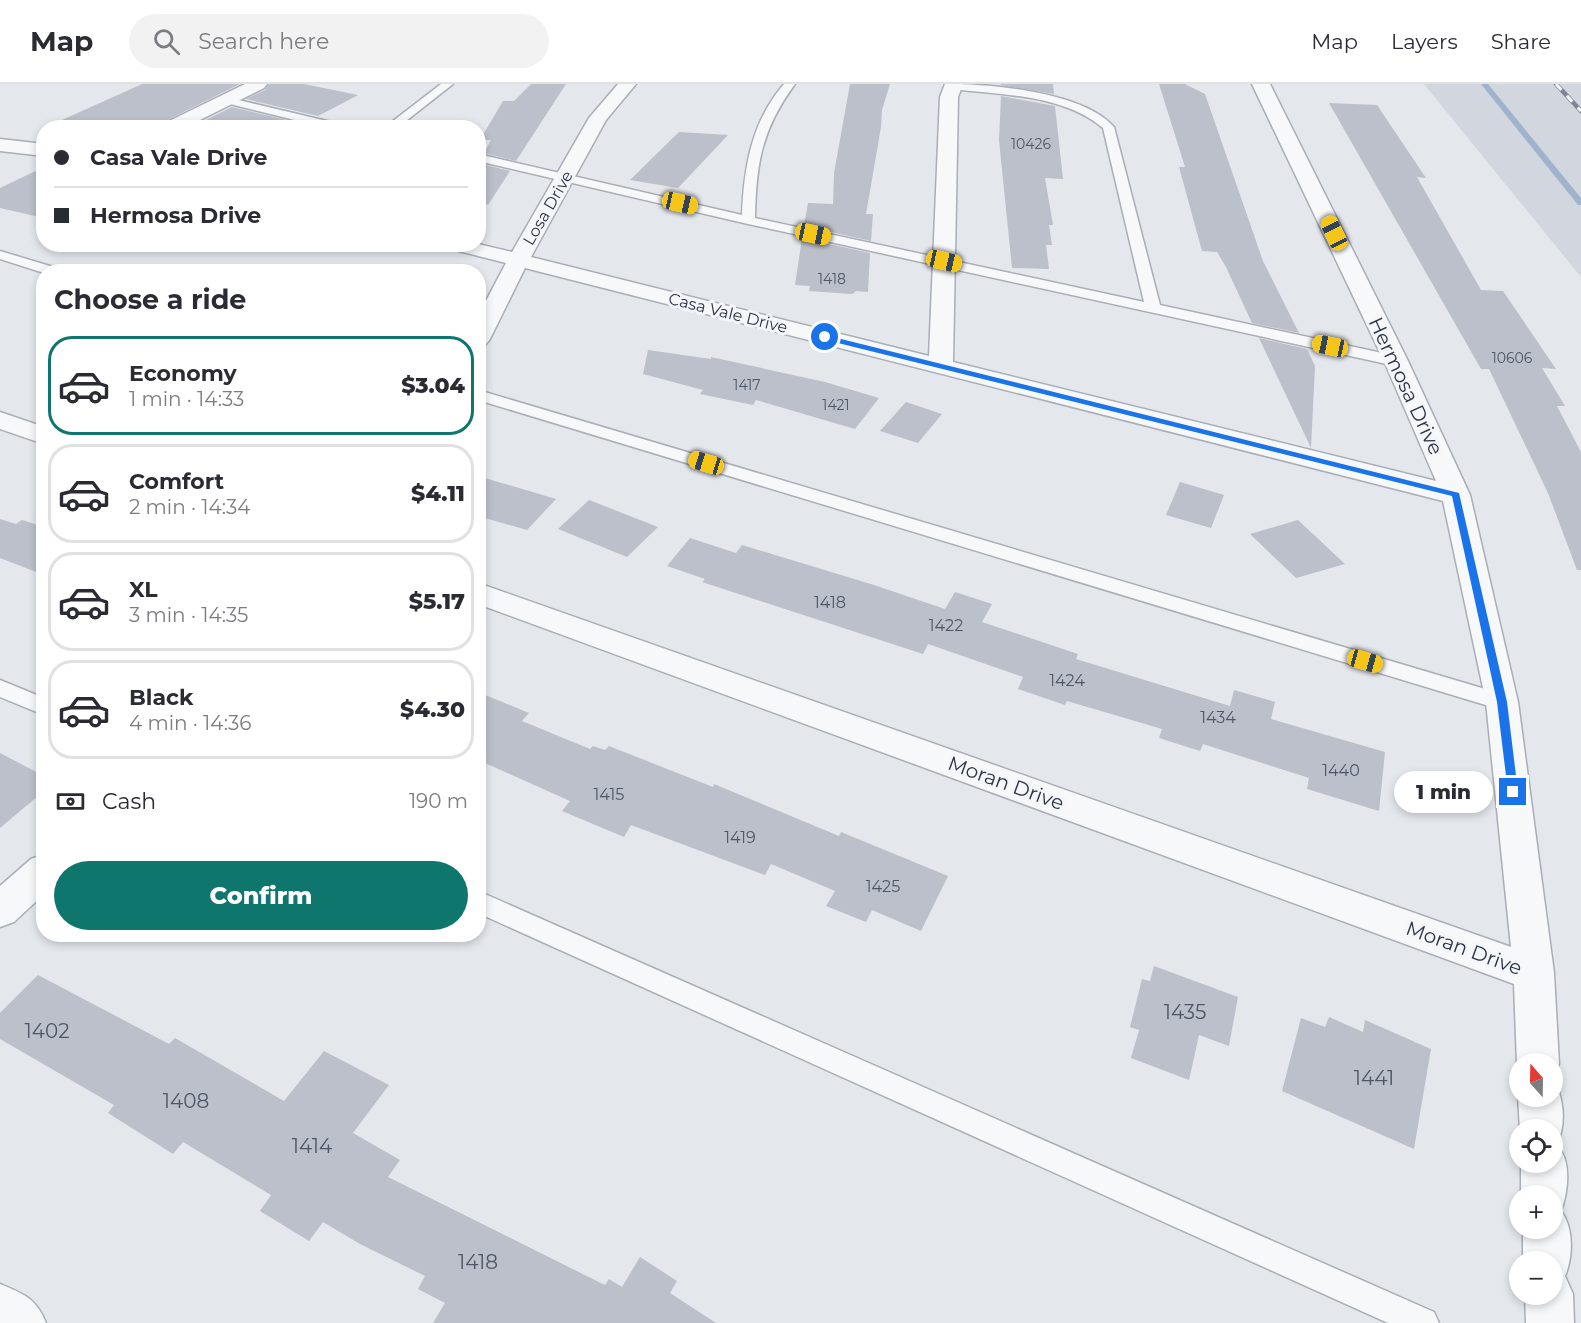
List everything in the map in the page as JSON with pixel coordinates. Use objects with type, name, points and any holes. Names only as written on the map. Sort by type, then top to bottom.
[{"type":"street","points":[[185,120],[258,84]]},
{"type":"street","name":"Losa Drive","points":[[486,323],[598,118],[627,84]]},
{"type":"street","name":"Hermosa Drive","points":[[1261,84],[1396,361],[1456,495],[1502,702],[1534,973],[1538,1053]]},
{"type":"street","points":[[941,366],[949,97],[953,85]]},
{"type":"street","points":[[0,145],[36,149]]},
{"type":"street","name":"Casa Vale Drive","points":[[484,252],[1456,495]]},
{"type":"street","points":[[0,420],[36,433]]},
{"type":"street","name":"Moran Drive","points":[[486,595],[1534,973]]},
{"type":"street","points":[[0,910],[36,877]]},
{"type":"street","points":[[1549,1305],[1550,1323]]},
{"type":"street","points":[[0,1308],[22,1323]]},
{"type":"lane","points":[[400,120],[448,84]]},
{"type":"lane","points":[[748,220],[748,188],[757,142],[774,102],[790,84]]},
{"type":"lane","points":[[953,85],[1055,101],[1101,119],[1108,127],[1153,308]]},
{"type":"lane","points":[[226,100],[310,120]]},
{"type":"lane","points":[[486,159],[748,220],[1396,361]]},
{"type":"lane","points":[[0,255],[36,266]]},
{"type":"lane","points":[[486,397],[1502,702]]},
{"type":"lane","points":[[0,688],[36,704]]},
{"type":"lane","points":[[486,905],[1423,1323]]},
{"type":"shaded area","points":[[1424,84],[1581,84],[1581,277]]},
{"type":"building","points":[[142,84],[240,84],[167,120],[62,120]]},
{"type":"building","points":[[269,84],[304,84],[358,95],[318,116],[246,99],[265,90]]},
{"type":"building","points":[[531,84],[566,84],[516,161],[486,154],[491,140],[486,140],[486,130],[503,101],[514,101]]},
{"type":"building","points":[[850,84],[890,84],[882,110],[866,214],[873,214],[871,241],[804,226],[808,203],[833,204],[834,173]]},
{"type":"building","points":[[1053,84],[1054,94],[1001,85]]},
{"type":"building","points":[[1159,84],[1185,84],[1205,94],[1263,261],[1299,333],[1252,323],[1217,252],[1202,251],[1179,167],[1185,167]]},
{"type":"building","points":[[1001,96],[1055,106],[1063,179],[1045,178],[1053,225],[1049,225],[1052,245],[1046,245],[1049,269],[1012,268],[999,140]]},
{"type":"building","points":[[1329,103],[1377,105],[1426,178],[1417,177],[1481,290],[1503,291],[1556,369],[1542,368],[1565,406],[1557,406],[1581,452],[1581,570],[1577,570],[1548,493],[1489,369],[1481,369]]},
{"type":"building","points":[[232,107],[286,120],[206,120]]},
{"type":"building","points":[[679,132],[728,135],[678,188],[630,180]]},
{"type":"building","points":[[486,165],[510,171],[488,205],[486,204]]},
{"type":"building","points":[[36,171],[36,216],[0,208],[0,188]]},
{"type":"building","points":[[802,238],[870,253],[868,292],[856,291],[852,294],[809,291],[810,286],[795,285]]},
{"type":"building","points":[[1259,338],[1307,349],[1315,366],[1311,448]]},
{"type":"building","points":[[648,350],[711,359],[711,357],[825,382],[879,398],[855,429],[756,400],[753,405],[700,394],[703,390],[643,374]]},
{"type":"building","points":[[906,402],[942,414],[918,443],[880,431]]},
{"type":"building","points":[[486,478],[556,499],[527,530],[486,518]]},
{"type":"building","points":[[1180,482],[1224,495],[1211,528],[1166,515]]},
{"type":"building","points":[[589,500],[658,527],[627,557],[558,529]]},
{"type":"building","points":[[0,519],[16,524],[22,520],[36,524],[36,572],[0,558]]},
{"type":"building","points":[[1298,520],[1345,564],[1296,578],[1250,534]]},
{"type":"building","points":[[690,538],[736,553],[742,545],[945,609],[955,592],[992,604],[982,622],[1078,654],[1076,659],[1230,706],[1234,690],[1275,702],[1271,719],[1385,752],[1379,811],[1307,789],[1309,778],[1203,744],[1200,751],[1159,738],[1162,729],[1067,701],[1065,705],[1018,689],[1023,677],[928,644],[923,654],[702,582],[705,579],[667,566]]},
{"type":"building","points":[[486,695],[529,713],[522,721],[590,749],[593,746],[605,750],[609,746],[713,787],[714,784],[839,836],[841,832],[948,876],[921,931],[872,910],[866,922],[826,906],[835,891],[771,864],[765,875],[631,825],[624,837],[562,811],[570,801],[486,763]]},
{"type":"building","points":[[0,753],[36,772],[36,798],[0,828]]},
{"type":"building","points":[[1154,966],[1238,997],[1229,1046],[1199,1035],[1189,1080],[1131,1058],[1139,1030],[1130,1027],[1142,979],[1150,981]]},
{"type":"building","points":[[38,975],[169,1044],[175,1038],[284,1101],[324,1051],[389,1085],[353,1133],[400,1160],[388,1177],[605,1285],[609,1279],[622,1287],[640,1257],[677,1281],[670,1293],[716,1323],[433,1323],[445,1303],[418,1289],[425,1276],[360,1244],[323,1222],[309,1241],[260,1211],[271,1195],[183,1142],[173,1154],[108,1113],[114,1105],[0,1039],[0,1013]]},
{"type":"building","points":[[1329,1017],[1363,1032],[1365,1020],[1431,1049],[1414,1149],[1282,1091],[1301,1018],[1325,1027]]},
{"type":"waterway","points":[[1484,84],[1581,203]]},
{"type":"railway","points":[[1556,84],[1581,111]]},
{"type":"route","points":[[825,337],[1456,495],[1502,702],[1513,792]]}]
